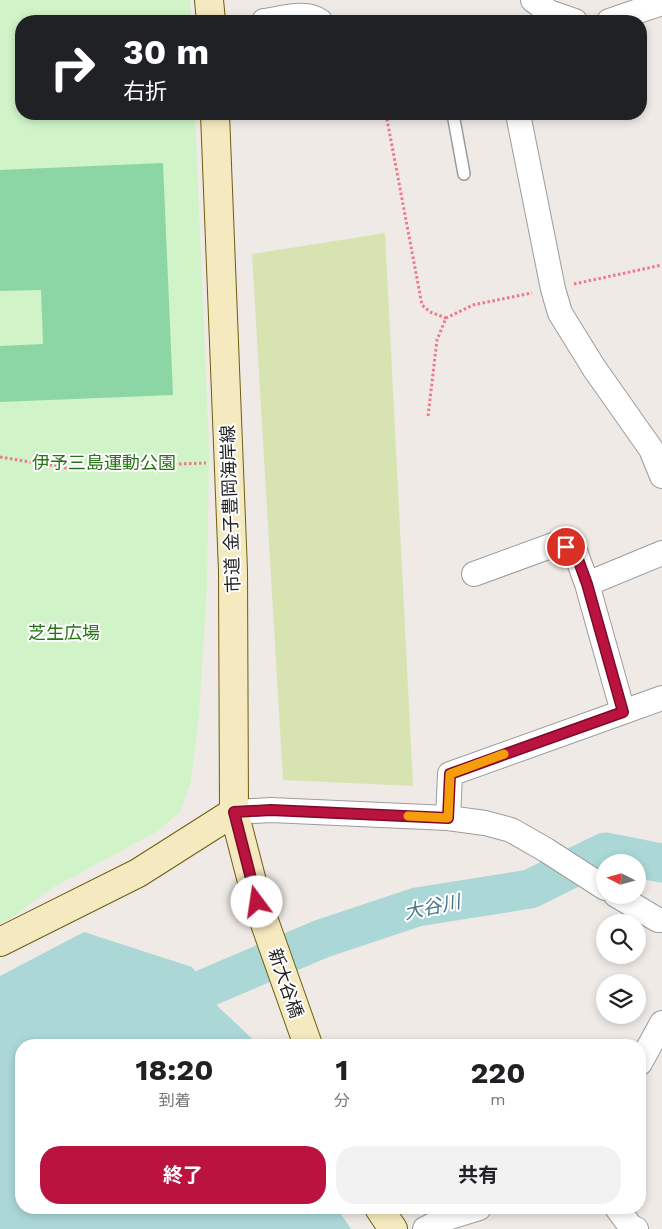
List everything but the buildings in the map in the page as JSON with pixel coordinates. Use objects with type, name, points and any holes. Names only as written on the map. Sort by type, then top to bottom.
[{"type":"street","points":[[209,0],[210,15]]},
{"type":"street","points":[[533,0],[549,12],[558,15]]},
{"type":"street","points":[[627,15],[662,3]]},
{"type":"street","name":"市道 金子豊岡海岸線","points":[[215,120],[233,571],[234,812],[257,902]]},
{"type":"street","points":[[519,120],[553,289],[560,313],[594,368],[651,449],[662,476]]},
{"type":"street","points":[[474,574],[556,544],[575,551],[587,584],[623,712]]},
{"type":"street","points":[[587,584],[662,553]]},
{"type":"street","points":[[448,818],[450,774],[662,698]]},
{"type":"street","points":[[0,942],[138,873],[234,812],[271,810],[448,818],[485,823],[511,830],[596,882]]},
{"type":"street","name":"新大谷橋","points":[[257,902],[305,1039]]},
{"type":"street","points":[[631,904],[661,922]]},
{"type":"street","points":[[646,1052],[662,1023]]},
{"type":"street","points":[[383,1214],[392,1229]]},
{"type":"street","points":[[425,1229],[460,1214]]},
{"type":"street","points":[[621,1214],[631,1227],[636,1229]]},
{"type":"lane","points":[[454,120],[464,174]]},
{"type":"path","points":[[387,120],[422,305],[430,312],[446,318]]},
{"type":"path","points":[[428,416],[438,340],[446,318],[473,305],[662,265]]},
{"type":"path","points":[[0,457],[67,468],[229,462]]},
{"type":"green space","name":"伊予三島運動公園","points":[[0,0],[190,0],[191,15],[15,15],[15,120],[195,120],[209,448],[207,585],[199,716],[191,781],[180,812],[156,832],[52,888],[0,924]]},
{"type":"green space","points":[[163,163],[173,395],[0,402],[0,346],[43,344],[41,290],[0,291],[0,170]]},
{"type":"green space","points":[[385,233],[413,786],[283,780],[252,254]]},
{"type":"water","points":[[84,932],[192,967],[203,981],[211,1000],[253,1039],[15,1039],[15,1214],[341,1214],[351,1229],[0,1229],[0,976]]},
{"type":"waterway","name":"大谷川","points":[[206,988],[321,939],[417,907],[530,889],[605,852],[662,863]]},
{"type":"slow traffic","points":[[408,816],[448,818],[450,774],[504,754]]},
{"type":"route","points":[[257,902],[234,812],[271,810],[448,818],[450,774],[623,712],[587,584],[575,551],[566,547]]},
{"type":"park label","name":"芝生広場","points":[[64,632]]}]
